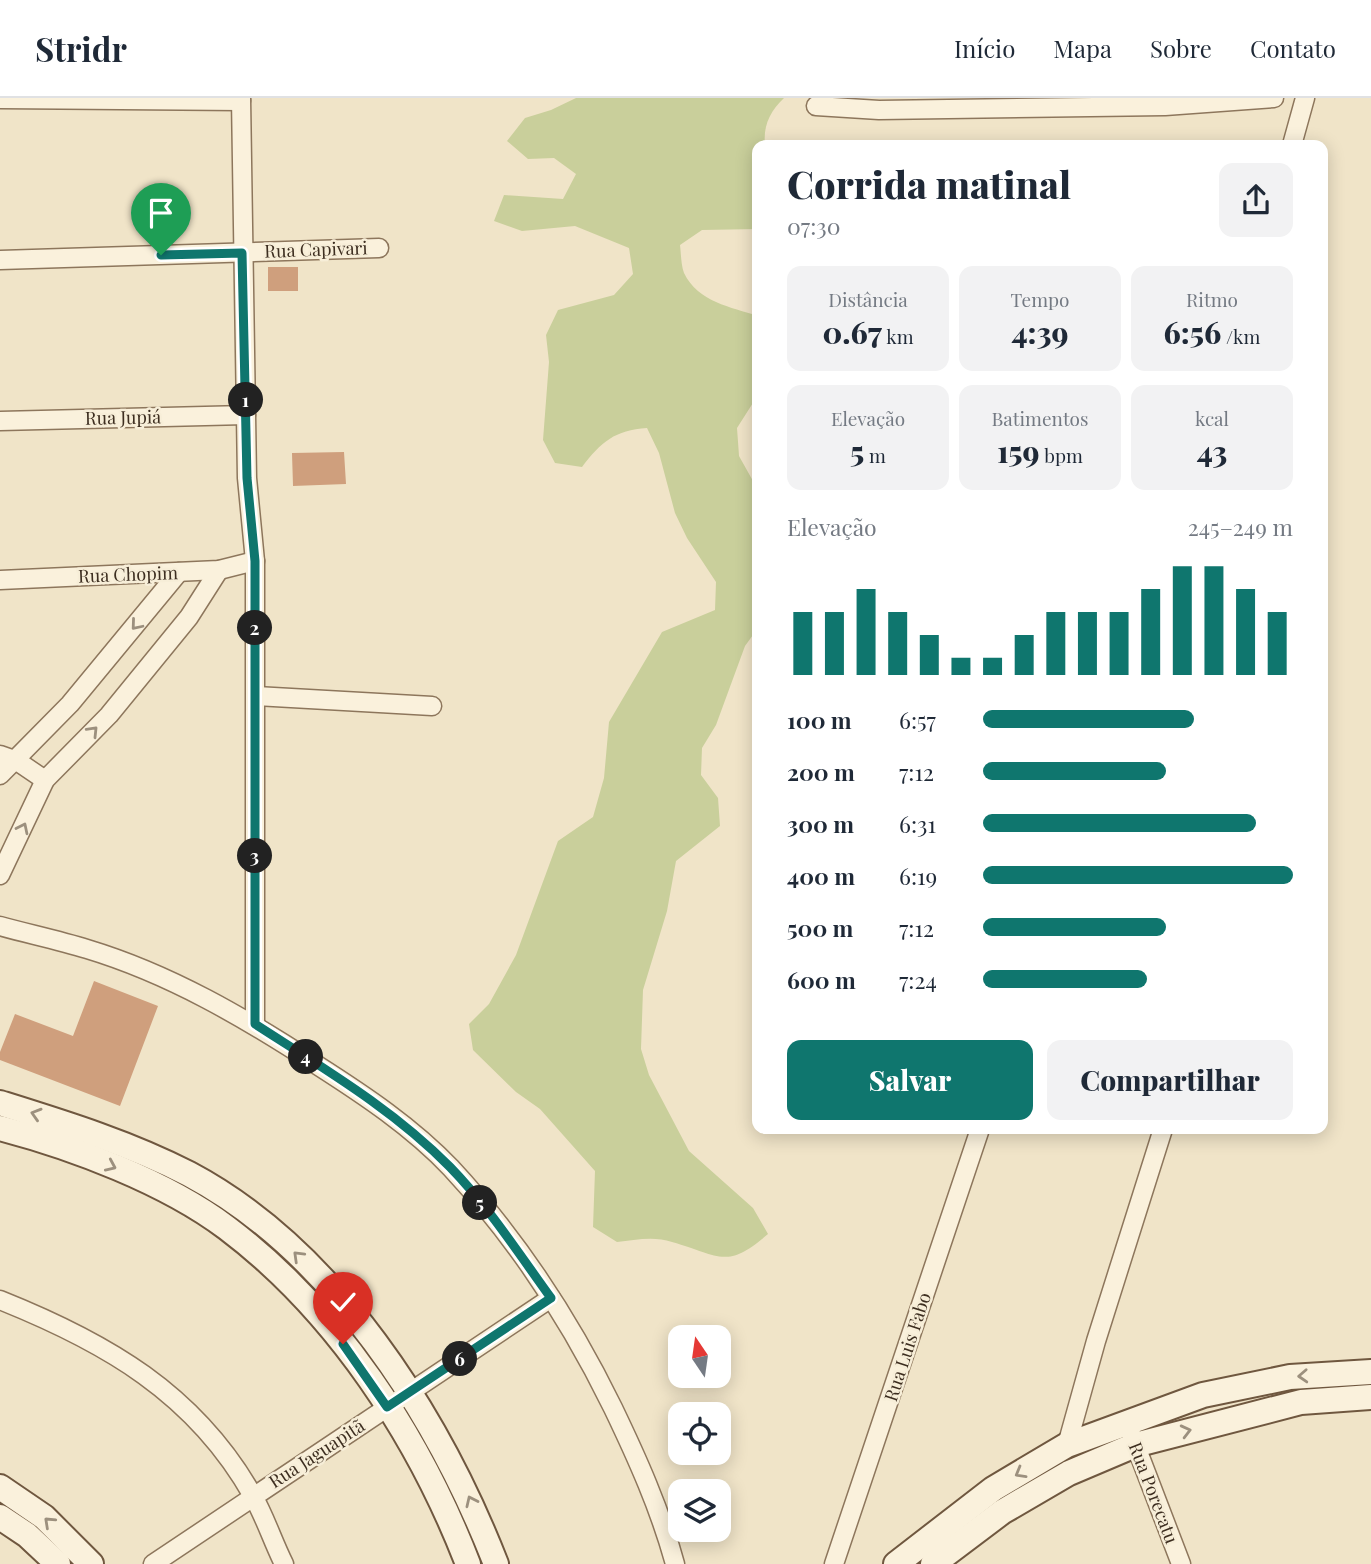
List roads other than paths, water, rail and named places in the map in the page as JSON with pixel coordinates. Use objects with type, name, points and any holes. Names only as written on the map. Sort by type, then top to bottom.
[{"type":"street","points":[[816,106],[879,110],[1165,106],[1273,98]]},
{"type":"street","points":[[1293,140],[1305,98]]},
{"type":"street","points":[[9,99],[241,99],[247,478],[255,561],[255,1024]]},
{"type":"street","name":"Rua Capivari","points":[[0,260],[379,248]]},
{"type":"street","name":"Rua Jupiá","points":[[0,421],[246,415]]},
{"type":"street","name":"Rua Chopim","points":[[0,580],[219,570],[255,561]]},
{"type":"street","points":[[0,875],[45,780],[109,715],[189,617],[219,570]]},
{"type":"street","points":[[0,775],[8,758],[70,704],[179,572]]},
{"type":"street","points":[[256,696],[432,706]]},
{"type":"street","points":[[8,758],[45,780]]},
{"type":"street","points":[[0,926],[89,949],[176,984],[255,1024],[372,1099],[450,1167],[498,1224],[551,1298],[588,1357],[663,1519],[675,1564]]},
{"type":"street","points":[[0,1103],[83,1141],[190,1175],[284,1243],[332,1289],[411,1391],[472,1503],[496,1564]]},
{"type":"street","points":[[0,1128],[83,1141],[225,1227],[287,1280],[343,1344],[387,1407],[445,1505],[468,1564]]},
{"type":"street","name":"Rua Luis Fabo","points":[[834,1564],[978,1134]]},
{"type":"street","points":[[1067,1445],[1096,1341],[1161,1134]]},
{"type":"street","name":"Rua Jaguapitã","points":[[153,1564],[551,1298]]},
{"type":"street","points":[[0,1300],[55,1322],[121,1357],[173,1396],[216,1445],[253,1495],[284,1564]]},
{"type":"street","points":[[933,1564],[1013,1506],[1131,1433],[1203,1395],[1290,1377],[1371,1372]]},
{"type":"street","points":[[896,1564],[993,1489],[1067,1445],[1300,1402],[1371,1397]]},
{"type":"street","name":"Rua Porecatu","points":[[1131,1433],[1181,1564]]},
{"type":"street","points":[[0,1487],[44,1517],[91,1564]]},
{"type":"street","points":[[0,1517],[27,1535],[58,1564]]}]
